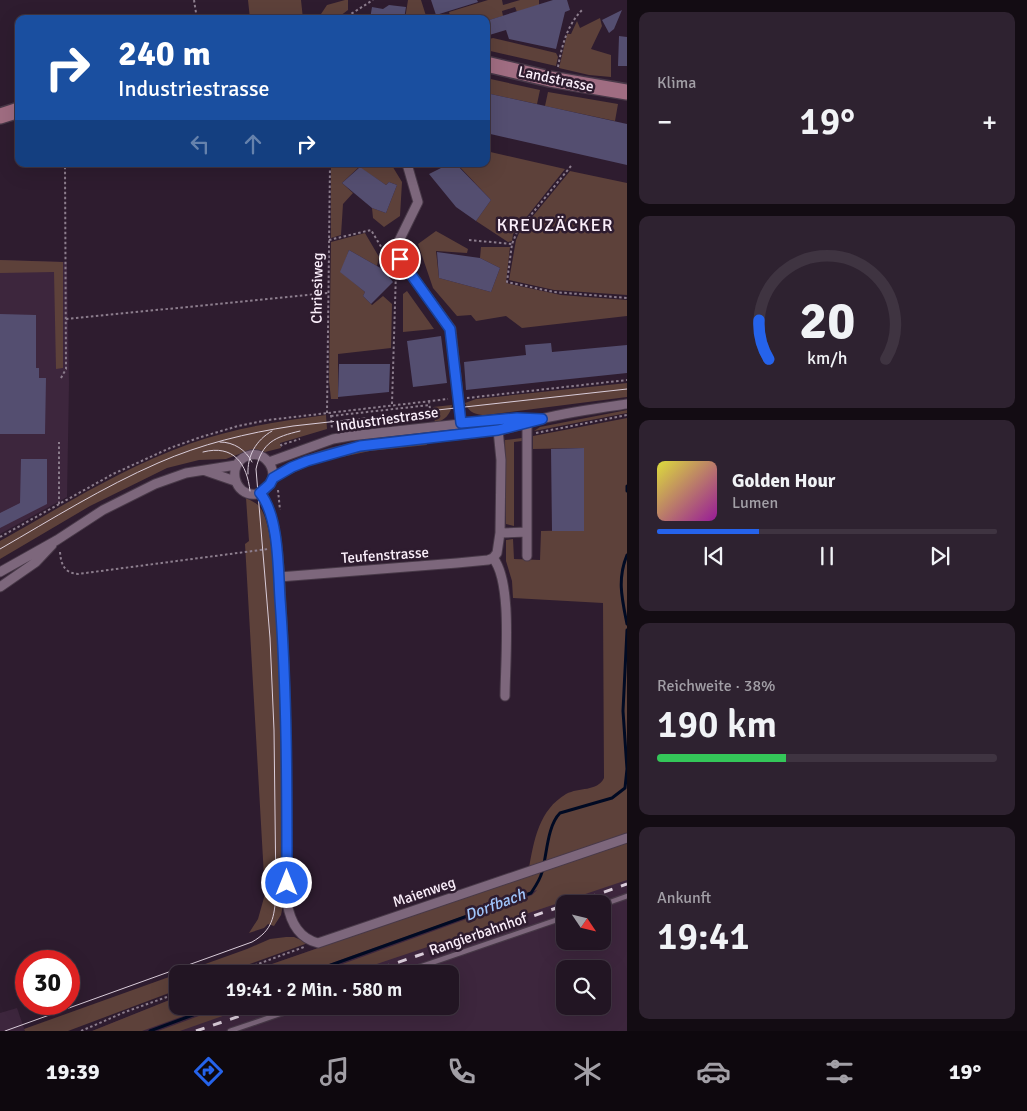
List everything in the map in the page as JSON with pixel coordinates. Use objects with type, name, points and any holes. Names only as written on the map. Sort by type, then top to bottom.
[{"type":"main road","name":"Landstrasse","points":[[490,65],[578,85],[627,92]]},
{"type":"main road","points":[[0,116],[15,111]]},
{"type":"street","points":[[408,167],[418,202],[394,251],[450,329],[461,423]]},
{"type":"street","name":"Industriestrasse","points":[[260,493],[270,484],[273,478],[292,467],[360,446],[498,430],[542,419],[627,404]]},
{"type":"street","name":"Industriestrasse","points":[[269,462],[334,439],[350,436],[517,418],[542,419]]},
{"type":"street","points":[[527,423],[527,556]]},
{"type":"street","points":[[498,430],[501,460],[500,533],[498,549],[494,557],[502,576],[506,598],[505,696]]},
{"type":"street","points":[[273,478],[272,467],[269,462],[260,456],[251,455],[244,458],[234,471],[236,481],[243,491],[250,494],[260,493],[267,501],[271,511],[279,576],[287,730],[287,902],[289,916],[297,929],[307,938],[318,942]]},
{"type":"street","points":[[0,572],[57,540],[103,510],[156,484],[186,473],[236,466]]},
{"type":"street","points":[[204,470],[236,481]]},
{"type":"street","points":[[500,533],[527,532]]},
{"type":"street","points":[[0,587],[36,562],[57,540]]},
{"type":"street","name":"Teufenstrasse","points":[[279,576],[456,563],[488,560],[494,557]]},
{"type":"street","name":"Maienweg","points":[[318,942],[627,838]]},
{"type":"lane","points":[[611,901],[627,896]]},
{"type":"lane","name":"Rangierbahnhof","points":[[425,965],[556,920]]},
{"type":"lane","points":[[230,1031],[277,1015]]},
{"type":"path","points":[[194,0],[196,15]]},
{"type":"path","points":[[349,15],[373,0]]},
{"type":"path","points":[[557,70],[567,30],[573,18],[583,8]]},
{"type":"path","points":[[571,166],[517,232],[512,244],[507,282],[554,292],[627,298]]},
{"type":"path","points":[[61,378],[66,369],[66,167]]},
{"type":"path","name":"Chriesiweg","points":[[327,413],[330,167]]},
{"type":"path","points":[[329,240],[371,230],[385,252]]},
{"type":"path","points":[[470,240],[512,244]]},
{"type":"path","points":[[392,405],[396,269]]},
{"type":"path","points":[[66,319],[328,292]]},
{"type":"path","points":[[465,398],[627,380]]},
{"type":"path","points":[[0,537],[145,459],[201,437],[238,426],[261,422],[451,399]]},
{"type":"path","points":[[331,416],[339,417],[419,408],[430,405]]},
{"type":"path","points":[[59,442],[59,504]]},
{"type":"path","points":[[278,486],[281,518]]},
{"type":"path","points":[[57,540],[61,562],[65,570],[72,574],[276,548]]},
{"type":"path","points":[[255,965],[318,942]]},
{"type":"path","points":[[81,1031],[125,1012],[169,996]]},
{"type":"shaded area","points":[[248,0],[301,0],[303,15],[250,15]]},
{"type":"shaded area","points":[[348,0],[348,10],[341,15],[321,15],[327,5]]},
{"type":"shaded area","points":[[408,0],[421,0],[426,15],[406,15]]},
{"type":"shaded area","points":[[488,0],[502,0],[503,5],[520,0],[539,0],[539,5],[517,12],[515,7],[502,11],[503,16],[490,20],[490,15],[450,15],[449,12]]},
{"type":"shaded area","points":[[600,18],[602,26],[591,49],[611,55],[611,77],[589,75],[559,68],[567,34],[571,34],[577,21],[580,28]]},
{"type":"shaded area","points":[[490,39],[556,53],[558,57],[556,66],[490,51]]},
{"type":"shaded area","points":[[490,79],[540,90],[537,104],[490,94]]},
{"type":"shaded area","points":[[548,92],[618,104],[615,121],[545,106]]},
{"type":"shaded area","points":[[490,152],[565,169],[513,234],[512,241],[508,242],[476,221],[491,200],[460,167],[490,167]]},
{"type":"shaded area","points":[[331,167],[359,167],[342,183],[353,193],[343,204],[341,235],[331,238]]},
{"type":"shaded area","points":[[359,167],[393,167],[402,182],[400,216],[384,227],[373,218],[372,208],[386,213],[397,185],[389,182],[386,185]]},
{"type":"shaded area","points":[[570,171],[627,183],[627,295],[554,290],[509,280],[519,233]]},
{"type":"shaded area","points":[[436,231],[468,249],[467,253],[436,251],[439,278],[491,292],[500,268],[480,258],[481,247],[510,247],[506,283],[561,295],[627,300],[627,316],[522,328],[506,316],[476,321],[471,315],[457,316],[433,288],[418,244]]},
{"type":"shaded area","points":[[365,233],[379,257],[377,266],[349,250],[341,272],[365,292],[363,296],[372,305],[383,296],[392,304],[391,348],[338,354],[338,399],[331,399],[329,381],[331,242]]},
{"type":"shaded area","points":[[0,260],[67,262],[69,383],[67,497],[0,534]]},
{"type":"shaded area","points":[[0,260],[63,262],[63,368],[56,369],[54,272],[0,273]]},
{"type":"shaded area","points":[[407,291],[434,329],[403,332],[403,294]]},
{"type":"shaded area","points":[[627,383],[627,397],[486,415],[473,413],[465,403],[476,399]]},
{"type":"shaded area","points":[[452,405],[446,417],[435,423],[433,407]]},
{"type":"shaded area","points":[[627,410],[627,413],[534,431],[540,427]]},
{"type":"shaded area","points":[[326,415],[327,429],[280,443],[281,448],[265,452],[250,450],[226,459],[199,460],[167,468],[90,506],[0,559],[0,541],[140,464],[206,438],[240,429]]},
{"type":"shaded area","points":[[627,418],[627,833],[529,868],[539,826],[550,808],[566,794],[597,785],[604,778],[603,603],[513,598],[512,581],[506,561],[506,540],[513,539],[514,559],[540,560],[541,531],[584,530],[583,448],[533,449],[533,436]]},
{"type":"shaded area","points":[[522,438],[522,441],[514,442],[514,526],[506,524],[505,440]]},
{"type":"shaded area","points":[[426,442],[427,445],[341,456],[359,451]]},
{"type":"shaded area","points":[[246,498],[258,505],[265,516],[273,560],[282,706],[284,900],[281,915],[274,926],[268,924],[264,928],[249,933],[258,919],[265,894],[245,544],[249,541]]},
{"type":"shaded area","points":[[627,841],[627,1031],[92,1031],[169,1000],[169,1015],[459,1015],[459,965],[269,965]]},
{"type":"shaded area","points":[[627,841],[627,880],[582,895],[556,895],[556,904],[374,965],[340,965],[522,899],[532,895],[537,890],[326,965],[269,965]]},
{"type":"shaded area","points":[[294,937],[308,943],[247,965],[202,965],[247,949],[270,939]]},
{"type":"shaded area","points":[[169,977],[169,993],[68,1031],[25,1031],[24,1029],[63,1015],[80,1015],[80,1009]]},
{"type":"shaded area","points":[[169,1000],[169,1015],[186,1015],[142,1031],[92,1031]]},
{"type":"shaded area","points":[[15,1009],[15,1015],[19,1015],[25,1031],[0,1031],[0,1013]]},
{"type":"shaded area","points":[[202,1015],[225,1015],[180,1031],[158,1031]]},
{"type":"building","points":[[431,0],[477,0],[478,2],[436,15]]},
{"type":"building","points":[[553,0],[567,0],[570,10],[565,12],[556,49],[509,39],[506,30],[490,35],[490,20]]},
{"type":"building","points":[[389,5],[406,7],[405,15],[371,15],[372,7],[383,9]]},
{"type":"building","points":[[622,10],[614,29],[609,33],[602,20]]},
{"type":"building","points":[[619,36],[627,37],[627,66],[618,66]]},
{"type":"building","points":[[490,94],[627,124],[627,165],[490,134]]},
{"type":"building","points":[[360,167],[386,185],[389,182],[397,185],[386,213],[372,208],[342,183]]},
{"type":"building","points":[[443,167],[459,167],[491,200],[476,221],[456,207],[429,174]]},
{"type":"building","points":[[349,250],[384,270],[393,282],[371,304],[363,296],[365,292],[340,272]]},
{"type":"building","points":[[437,252],[480,258],[500,268],[491,292],[439,278]]},
{"type":"building","points":[[0,314],[36,315],[36,368],[39,368],[39,378],[46,378],[45,434],[0,434]]},
{"type":"building","points":[[441,336],[447,383],[413,387],[407,341]]},
{"type":"building","points":[[551,343],[552,352],[627,345],[627,373],[466,390],[464,362],[526,355],[525,345]]},
{"type":"building","points":[[339,364],[390,364],[389,392],[338,397]]},
{"type":"building","points":[[584,448],[584,531],[552,531],[551,449]]},
{"type":"building","points":[[21,459],[47,459],[47,504],[0,528],[0,513],[20,503]]},
{"type":"waterway","name":"Dorfbach","points":[[627,486],[627,491]]},
{"type":"waterway","name":"Dorfbach","points":[[627,555],[621,581],[627,624]]},
{"type":"waterway","name":"Dorfbach","points":[[331,965],[531,893],[541,875],[552,825],[560,813],[612,798],[625,788],[627,769],[623,711],[627,630]]},
{"type":"waterway","name":"Dorfbach","points":[[150,1031],[193,1015]]},
{"type":"tram line","points":[[0,549],[117,482],[174,456],[224,440],[293,426],[627,389]]},
{"type":"tram line","points":[[248,474],[249,461],[254,449],[261,439],[272,431]]},
{"type":"tram line","points":[[5,1031],[252,942],[264,933],[271,922],[276,895],[274,730],[270,638],[256,469],[262,453],[271,442],[300,431]]},
{"type":"tram line","points":[[220,442],[230,443],[239,448],[252,462]]},
{"type":"tram line","points":[[203,452],[223,451],[237,458],[246,472],[250,491]]},
{"type":"railway","points":[[596,895],[627,884]]},
{"type":"railway","points":[[390,965],[556,908]]},
{"type":"railway","points":[[196,1031],[243,1015]]},
{"type":"district","name":"KREUZÄCKER","points":[[555,225]]},
{"type":"route","points":[[287,883],[287,730],[279,576],[271,511],[267,501],[260,493],[266,490],[273,478],[292,467],[360,446],[498,430],[542,419],[517,418],[461,423],[450,329],[400,259]]}]
